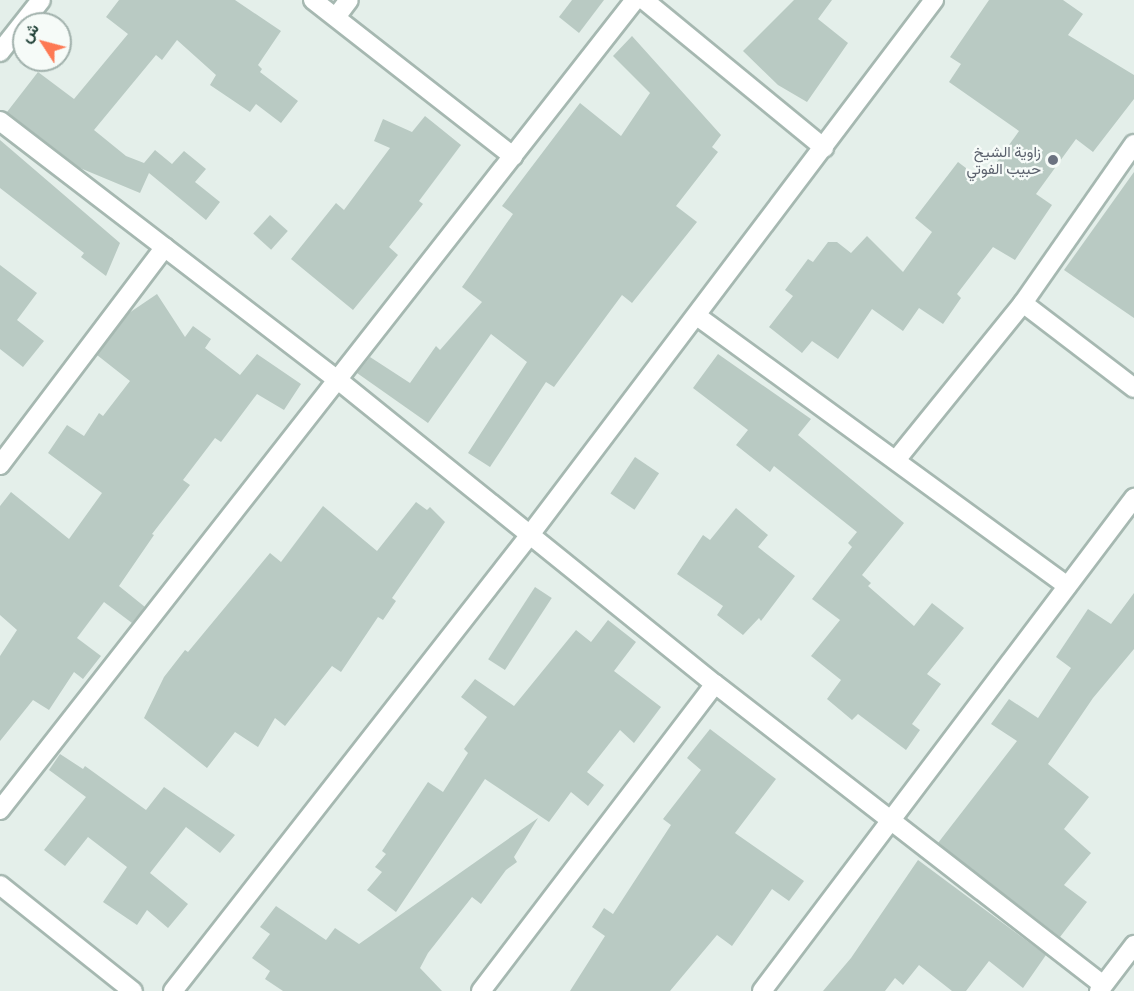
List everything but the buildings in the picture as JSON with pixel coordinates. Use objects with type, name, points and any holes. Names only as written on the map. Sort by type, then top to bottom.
[{"type":"street","points":[[0,52],[41,0]]},
{"type":"street","points":[[313,0],[513,156]]},
{"type":"street","points":[[336,17],[349,0]]},
{"type":"street","points":[[0,810],[635,0]]},
{"type":"street","points":[[644,0],[824,148]]},
{"type":"street","points":[[173,991],[529,536],[934,0]]},
{"type":"street","points":[[0,121],[338,380],[529,536],[1101,988],[1134,945]]},
{"type":"street","points":[[896,460],[1023,303],[1134,144]]},
{"type":"street","points":[[0,465],[165,247]]},
{"type":"street","points":[[1023,303],[1134,388]]},
{"type":"street","points":[[697,316],[1067,586]]},
{"type":"street","points":[[762,991],[1134,498]]},
{"type":"street","points":[[481,991],[715,684]]},
{"type":"street","points":[[0,885],[133,991]]},
{"type":"place","name":"زاوية الشيخ حبيب الفوتي","points":[[1053,160]]}]
